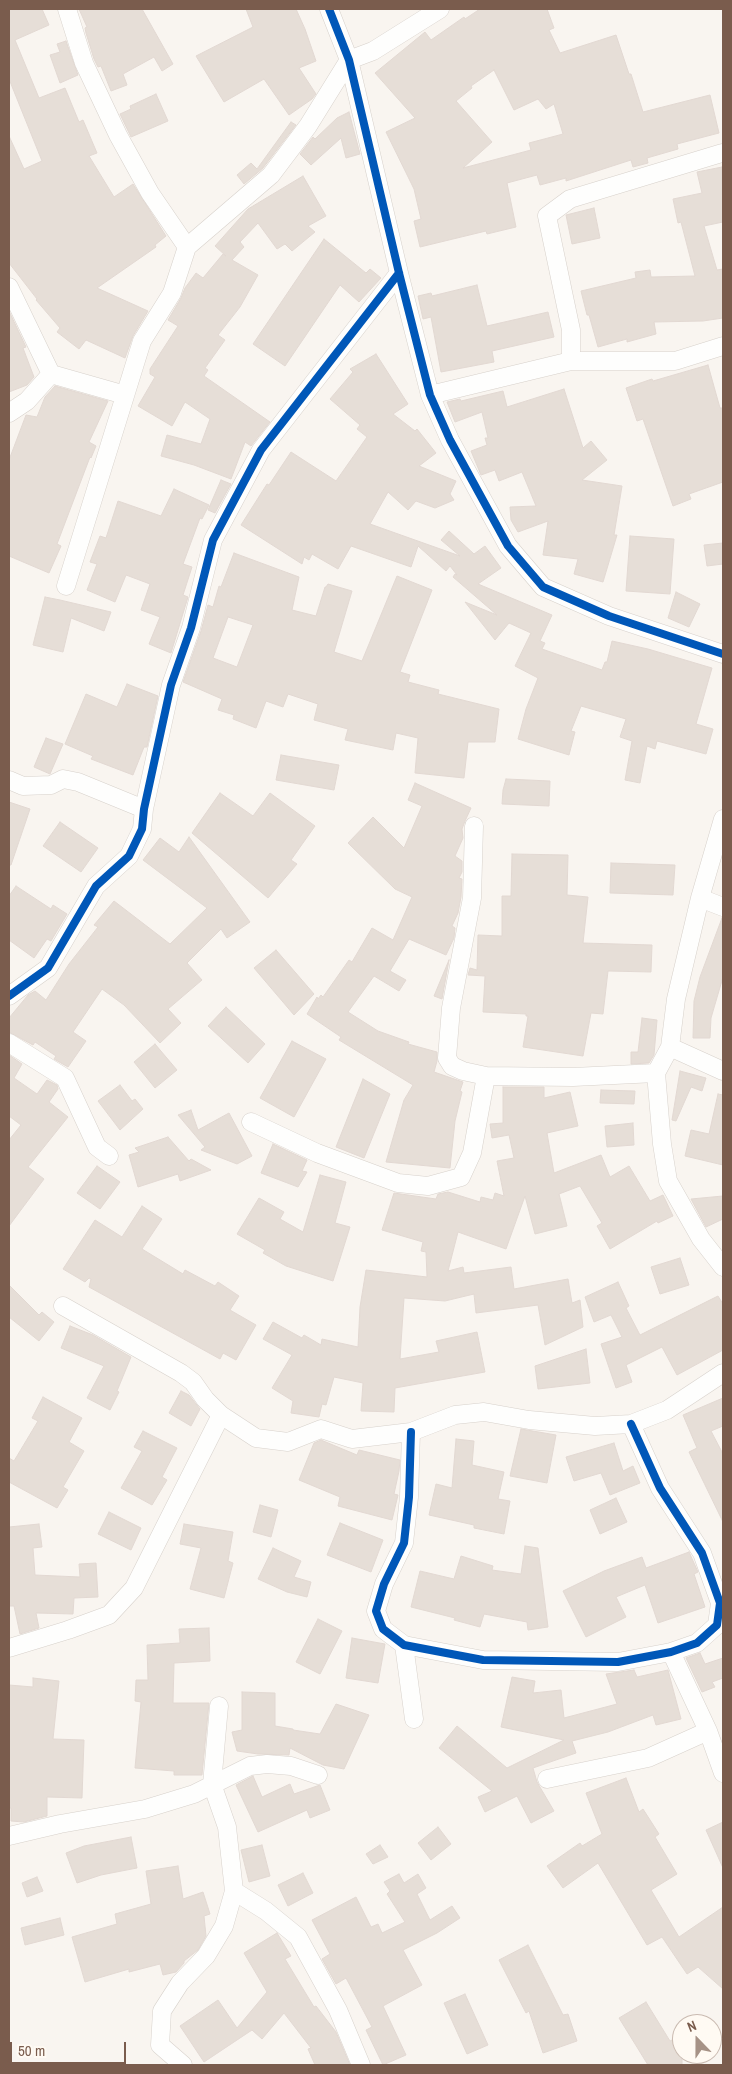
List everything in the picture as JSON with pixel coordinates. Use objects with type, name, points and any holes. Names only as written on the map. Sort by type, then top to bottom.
[{"type":"street","points":[[67,9],[84,63],[118,135],[150,192],[187,248]]},
{"type":"street","points":[[329,9],[349,60],[430,395],[450,440],[508,546],[543,587],[609,616],[723,654]]},
{"type":"street","points":[[66,586],[142,341],[172,293],[187,248],[271,175],[308,126],[349,60],[374,50],[440,9]]},
{"type":"street","points":[[571,361],[571,330],[548,216],[570,199],[722,152]]},
{"type":"street","points":[[9,996],[48,968],[96,886],[129,856],[142,829],[144,809],[171,685],[191,628],[213,540],[261,450],[399,273]]},
{"type":"street","points":[[9,287],[51,374],[125,395]]},
{"type":"street","points":[[430,395],[571,361],[675,361],[723,346]]},
{"type":"street","points":[[9,413],[27,401],[51,374]]},
{"type":"street","points":[[9,780],[23,786],[51,785],[63,779],[78,782],[144,809]]},
{"type":"street","points":[[723,819],[700,898],[676,999],[670,1047],[656,1073],[662,1144],[668,1181],[701,1239],[723,1267]]},
{"type":"street","points":[[474,826],[472,898],[451,1008],[447,1058],[452,1066],[463,1071],[486,1076],[573,1077],[656,1073]]},
{"type":"street","points":[[700,898],[723,907]]},
{"type":"street","points":[[9,1043],[65,1078],[97,1147],[109,1156]]},
{"type":"street","points":[[670,1047],[723,1071]]},
{"type":"street","points":[[251,1122],[317,1153],[398,1183],[428,1186],[462,1178],[472,1153],[486,1076]]},
{"type":"street","points":[[63,1306],[181,1373],[193,1382],[205,1399],[221,1415],[256,1438],[288,1442],[321,1429],[352,1439],[411,1432],[455,1415],[484,1412],[529,1420],[595,1426],[631,1424],[667,1410],[723,1373]]},
{"type":"street","points":[[9,1648],[110,1615],[134,1588],[221,1415]]},
{"type":"street","points":[[411,1432],[409,1497],[404,1543],[384,1584],[376,1611],[383,1629],[404,1645],[484,1660],[618,1662],[671,1652],[697,1643],[718,1625],[720,1603],[702,1553],[660,1488],[631,1424]]},
{"type":"street","points":[[404,1645],[414,1719]]},
{"type":"street","points":[[671,1652],[708,1731],[723,1773]]},
{"type":"street","points":[[183,2065],[160,2045],[162,2012],[180,1983],[206,1956],[224,1926],[234,1891],[226,1827],[212,1784],[219,1706]]},
{"type":"street","points":[[547,1779],[648,1758],[708,1731]]},
{"type":"street","points":[[9,1836],[60,1824],[145,1809],[194,1794],[250,1766],[266,1764],[291,1766],[318,1775]]},
{"type":"street","points":[[234,1891],[266,1911],[298,1937],[338,2010],[360,2065]]},
{"type":"building","points":[[9,9],[42,9],[49,25],[15,40],[39,98],[65,88],[79,122],[83,120],[97,153],[89,156],[114,197],[133,184],[166,236],[155,245],[156,247],[97,288],[148,311],[133,336],[125,358],[86,340],[79,349],[57,332],[60,328],[36,300],[9,263],[9,136],[24,169],[42,161],[9,79]]},
{"type":"building","points":[[79,9],[142,9],[173,64],[162,71],[154,57],[123,74],[127,85],[111,91],[101,66],[98,67],[94,59],[86,33],[85,28],[87,27]]},
{"type":"building","points":[[246,9],[296,9],[305,29],[316,61],[299,68],[316,94],[289,115],[264,79],[224,102],[196,56],[253,27]]},
{"type":"building","points":[[480,9],[547,9],[554,28],[549,30],[560,53],[616,35],[643,112],[710,95],[719,133],[677,144],[678,149],[647,158],[648,163],[633,167],[631,160],[566,181],[566,178],[540,185],[537,175],[507,183],[516,227],[487,234],[486,231],[420,247],[414,221],[421,219],[414,189],[386,132],[415,118],[375,73],[425,32],[431,40],[464,17],[465,19]],"holes":[[[494,70],[514,110],[538,99],[546,109],[554,104],[563,134],[529,143],[531,150],[463,168],[492,142],[456,101],[472,88],[471,86]]]},
{"type":"building","points":[[66,41],[78,75],[60,83],[50,55],[60,52],[57,44]]},
{"type":"building","points":[[156,94],[168,121],[131,137],[120,114],[131,109],[130,106]]},
{"type":"building","points":[[349,112],[360,154],[346,158],[341,138],[311,165],[300,154],[313,137],[315,139],[337,118]]},
{"type":"building","points":[[291,122],[296,125],[263,168],[244,184],[237,175],[251,163],[257,169]]},
{"type":"building","points":[[722,167],[723,222],[704,226],[717,270],[723,269],[723,318],[703,321],[654,322],[656,334],[598,347],[581,291],[636,278],[635,272],[650,270],[651,277],[695,276],[681,222],[678,223],[673,199],[702,193],[697,172]]},
{"type":"building","points":[[303,176],[326,216],[308,226],[315,232],[292,251],[285,244],[277,249],[258,223],[240,242],[244,247],[232,260],[258,275],[240,307],[218,335],[225,340],[205,368],[208,370],[204,376],[270,422],[251,446],[245,442],[231,479],[194,465],[161,456],[167,435],[201,444],[210,419],[185,402],[172,426],[138,406],[155,377],[150,374],[150,369],[178,326],[168,320],[185,288],[196,273],[203,278],[223,254],[226,256],[215,246],[248,209]]},
{"type":"building","points":[[594,208],[600,238],[572,244],[566,215]]},
{"type":"building","points":[[324,239],[366,273],[370,269],[381,278],[359,302],[340,285],[285,366],[253,344]]},
{"type":"building","points":[[477,285],[487,326],[548,312],[554,337],[492,351],[494,362],[441,372],[431,317],[423,319],[418,296],[431,293],[432,296]]},
{"type":"building","points":[[9,311],[26,347],[23,348],[34,377],[27,385],[9,392]]},
{"type":"building","points":[[376,354],[408,404],[393,414],[415,431],[417,429],[436,453],[419,466],[456,481],[450,494],[454,500],[435,508],[416,501],[408,510],[388,492],[370,524],[460,556],[441,540],[449,531],[474,554],[485,546],[501,568],[478,584],[552,615],[540,641],[545,643],[542,649],[602,670],[605,662],[607,662],[612,641],[648,649],[712,668],[696,724],[713,729],[706,754],[657,741],[655,749],[647,746],[640,783],[625,780],[632,741],[620,737],[626,719],[581,706],[571,731],[575,732],[569,755],[518,739],[526,709],[538,678],[515,666],[531,633],[509,623],[495,640],[465,602],[497,615],[453,577],[455,574],[457,575],[450,566],[446,571],[418,546],[411,567],[351,546],[338,569],[312,554],[309,560],[304,557],[302,564],[241,525],[267,484],[269,485],[291,452],[336,481],[367,437],[357,429],[360,425],[330,399],[353,372],[350,369]]},
{"type":"building","points":[[708,365],[720,408],[723,408],[723,482],[689,494],[691,499],[673,506],[643,419],[637,421],[626,388],[652,379],[653,381]]},
{"type":"building","points":[[55,386],[108,401],[89,442],[96,446],[90,457],[57,544],[61,546],[49,573],[9,556],[9,460],[26,415],[37,417],[45,397]]},
{"type":"building","points":[[564,389],[583,448],[591,441],[607,460],[582,480],[622,486],[614,535],[617,535],[603,582],[574,574],[578,559],[543,555],[548,521],[518,532],[511,520],[510,507],[536,506],[522,472],[499,481],[495,470],[481,475],[471,451],[487,445],[485,438],[488,438],[482,412],[455,422],[447,402],[460,399],[461,401],[503,391],[507,407]]},
{"type":"building","points":[[221,480],[231,484],[215,513],[208,510]]},
{"type":"building","points":[[174,489],[209,505],[202,519],[200,518],[183,564],[192,567],[183,595],[188,597],[171,653],[149,644],[160,617],[141,610],[150,584],[126,575],[115,602],[87,590],[97,564],[90,562],[100,536],[106,538],[118,501],[161,516]]},
{"type":"building","points":[[630,536],[674,539],[670,594],[626,591]]},
{"type":"building","points":[[723,543],[723,564],[707,566],[704,545]]},
{"type":"building","points":[[234,553],[299,577],[292,610],[316,616],[325,587],[328,584],[352,591],[334,652],[362,661],[397,576],[432,590],[400,672],[410,675],[408,682],[439,690],[438,694],[499,709],[495,742],[468,742],[464,778],[415,773],[418,738],[396,733],[393,750],[345,740],[348,729],[314,720],[318,704],[288,694],[283,707],[266,701],[256,728],[233,719],[234,715],[218,710],[222,699],[183,682],[208,605],[213,607],[219,586],[221,587]],"holes":[[[228,617],[253,625],[237,667],[213,658]]]},
{"type":"building","points":[[676,592],[700,604],[689,627],[668,618]]},
{"type":"building","points":[[45,597],[111,612],[104,631],[71,618],[63,652],[33,645]]},
{"type":"building","points":[[127,684],[158,696],[147,747],[144,747],[133,775],[91,759],[93,756],[65,744],[86,694],[117,707]]},
{"type":"building","points":[[46,738],[63,744],[50,774],[34,767]]},
{"type":"building","points":[[281,755],[339,765],[334,790],[276,780]]},
{"type":"building","points":[[506,779],[550,781],[549,806],[502,804]]},
{"type":"building","points":[[415,783],[471,808],[462,829],[463,838],[455,856],[462,861],[462,872],[459,878],[462,879],[458,913],[452,926],[455,928],[454,938],[446,955],[409,939],[390,971],[406,980],[399,991],[374,976],[348,1012],[378,1031],[409,1042],[408,1044],[437,1052],[434,1072],[463,1082],[455,1121],[450,1168],[386,1162],[404,1100],[413,1085],[339,1040],[341,1037],[307,1014],[317,997],[318,999],[321,995],[323,997],[349,960],[352,962],[372,928],[393,940],[412,897],[395,889],[348,843],[373,817],[404,848],[422,806],[408,800]]},
{"type":"building","points":[[220,793],[253,816],[270,793],[315,826],[291,860],[297,864],[268,898],[192,833]]},
{"type":"building","points":[[9,802],[30,809],[11,865],[9,865]]},
{"type":"building","points":[[60,822],[98,848],[81,872],[43,846]]},
{"type":"building","points":[[189,837],[250,922],[227,938],[221,929],[187,963],[202,980],[168,1009],[181,1023],[160,1043],[124,1005],[102,989],[73,1032],[86,1041],[68,1067],[54,1059],[56,1056],[35,1042],[33,1045],[9,1032],[9,1018],[28,995],[35,991],[46,1000],[69,964],[98,927],[94,925],[114,901],[170,944],[207,908],[143,860],[160,838],[179,852]]},
{"type":"building","points":[[512,854],[568,855],[567,895],[588,897],[583,943],[652,945],[651,972],[608,971],[603,1014],[591,1013],[583,1056],[523,1047],[528,1016],[526,1014],[483,1012],[485,976],[468,975],[470,968],[477,970],[478,935],[502,936],[502,896],[511,896]]},
{"type":"building","points":[[611,863],[675,865],[673,895],[610,893]]},
{"type":"building","points":[[16,886],[51,909],[53,905],[67,914],[51,941],[47,939],[34,958],[9,940],[9,896]]},
{"type":"building","points":[[722,918],[723,977],[711,1018],[710,1038],[693,1038],[694,1001],[700,977]]},
{"type":"building","points":[[276,950],[314,994],[294,1015],[254,968]]},
{"type":"building","points":[[449,960],[442,999],[434,996]]},
{"type":"building","points":[[226,1007],[265,1044],[248,1063],[208,1026]]},
{"type":"building","points":[[642,1018],[657,1020],[654,1055],[649,1063],[631,1064],[631,1052],[638,1052]]},
{"type":"building","points":[[292,1041],[326,1059],[294,1117],[260,1098]]},
{"type":"building","points":[[155,1044],[177,1070],[155,1088],[134,1062]]},
{"type":"building","points":[[9,1055],[22,1064],[14,1078],[37,1094],[47,1080],[57,1085],[58,1089],[49,1102],[68,1117],[28,1167],[44,1179],[9,1226],[9,1140],[21,1125],[9,1116]]},
{"type":"building","points":[[680,1071],[706,1078],[702,1091],[691,1087],[676,1121],[672,1120]]},
{"type":"building","points":[[363,1079],[390,1094],[364,1158],[336,1147]]},
{"type":"building","points":[[120,1085],[132,1101],[135,1099],[143,1109],[120,1130],[98,1101]]},
{"type":"building","points":[[503,1087],[544,1087],[544,1098],[570,1092],[578,1126],[547,1133],[554,1173],[601,1155],[610,1177],[629,1166],[650,1201],[663,1195],[673,1216],[658,1223],[657,1221],[610,1249],[597,1226],[602,1223],[580,1186],[559,1194],[567,1226],[535,1234],[525,1196],[506,1249],[458,1232],[448,1271],[463,1267],[464,1273],[511,1267],[514,1289],[568,1279],[572,1303],[580,1300],[583,1327],[545,1345],[538,1305],[476,1313],[474,1294],[445,1301],[404,1298],[400,1359],[439,1352],[436,1341],[477,1332],[485,1372],[395,1388],[394,1412],[361,1411],[363,1383],[334,1377],[326,1405],[322,1404],[319,1417],[291,1413],[293,1401],[272,1388],[292,1355],[263,1339],[273,1322],[302,1338],[304,1335],[321,1345],[322,1339],[358,1347],[360,1307],[366,1270],[427,1277],[426,1252],[421,1251],[423,1242],[382,1230],[394,1193],[436,1199],[438,1194],[448,1192],[480,1202],[481,1197],[493,1200],[495,1193],[504,1196],[497,1161],[514,1158],[509,1135],[492,1138],[490,1124],[503,1123]]},
{"type":"building","points":[[601,1090],[635,1091],[634,1104],[600,1103]]},
{"type":"building","points":[[718,1094],[723,1095],[723,1165],[685,1156],[691,1130],[709,1134]]},
{"type":"building","points":[[191,1110],[198,1130],[229,1113],[252,1156],[237,1164],[201,1150],[205,1147],[178,1115]]},
{"type":"building","points":[[633,1123],[634,1145],[607,1147],[605,1126]]},
{"type":"building","points":[[168,1137],[189,1161],[191,1159],[211,1170],[180,1181],[178,1174],[138,1187],[129,1155],[139,1152],[135,1148]]},
{"type":"building","points":[[273,1144],[307,1160],[302,1171],[307,1172],[298,1187],[261,1173]]},
{"type":"building","points":[[97,1166],[120,1182],[100,1209],[77,1193]]},
{"type":"building","points":[[320,1175],[346,1182],[335,1223],[350,1227],[333,1281],[286,1266],[263,1253],[265,1250],[237,1234],[259,1198],[284,1212],[280,1219],[303,1232]]},
{"type":"building","points":[[723,1196],[723,1219],[706,1227],[691,1199]]},
{"type":"building","points":[[142,1206],[162,1219],[142,1249],[183,1274],[185,1270],[215,1286],[218,1282],[239,1296],[230,1310],[256,1325],[236,1360],[223,1353],[220,1359],[89,1287],[91,1279],[89,1278],[85,1282],[63,1269],[95,1220],[122,1237]]},
{"type":"building","points":[[680,1258],[689,1285],[660,1294],[651,1267]]},
{"type":"building","points":[[618,1282],[629,1306],[626,1308],[640,1335],[718,1296],[723,1304],[723,1350],[677,1375],[662,1347],[626,1365],[632,1382],[616,1388],[601,1344],[622,1337],[611,1315],[594,1322],[585,1297]]},
{"type":"building","points":[[9,1285],[39,1315],[42,1312],[54,1322],[39,1341],[9,1317]]},
{"type":"building","points":[[70,1326],[93,1335],[131,1357],[117,1391],[119,1392],[110,1410],[87,1398],[104,1366],[61,1348]]},
{"type":"building","points":[[586,1349],[590,1383],[538,1389],[535,1366]]},
{"type":"building","points":[[181,1391],[189,1395],[200,1409],[191,1426],[169,1413]]},
{"type":"building","points":[[43,1397],[82,1418],[69,1442],[84,1451],[63,1487],[68,1490],[57,1508],[9,1482],[9,1458],[14,1461],[38,1421],[32,1418]]},
{"type":"building","points":[[723,1398],[723,1426],[711,1431],[723,1454],[723,1522],[689,1452],[697,1448],[683,1415]]},
{"type":"building","points":[[521,1429],[556,1435],[547,1483],[510,1476]]},
{"type":"building","points":[[143,1431],[177,1448],[162,1477],[167,1480],[152,1505],[121,1488],[142,1451],[134,1447]]},
{"type":"building","points":[[456,1439],[474,1441],[472,1465],[504,1472],[498,1499],[510,1501],[504,1534],[474,1528],[474,1525],[429,1515],[436,1484],[452,1488]]},
{"type":"building","points":[[321,1440],[357,1455],[359,1450],[400,1460],[394,1494],[398,1495],[392,1520],[338,1506],[340,1497],[299,1480],[314,1443]]},
{"type":"building","points":[[614,1443],[623,1471],[633,1466],[640,1483],[610,1495],[601,1473],[574,1481],[566,1457]]},
{"type":"building","points":[[616,1498],[627,1522],[600,1534],[590,1510]]},
{"type":"building","points":[[260,1505],[278,1510],[271,1537],[253,1532]]},
{"type":"building","points":[[109,1512],[141,1528],[131,1550],[98,1534]]},
{"type":"building","points":[[340,1523],[383,1540],[371,1572],[327,1555]]},
{"type":"building","points":[[39,1524],[42,1547],[33,1548],[35,1575],[80,1577],[79,1564],[96,1563],[98,1597],[74,1598],[73,1614],[36,1613],[39,1628],[20,1634],[14,1606],[9,1606],[9,1527]]},
{"type":"building","points":[[184,1524],[233,1532],[228,1561],[233,1563],[224,1598],[190,1589],[201,1548],[180,1544]]},
{"type":"building","points":[[525,1546],[538,1548],[548,1627],[528,1630],[527,1622],[484,1614],[480,1627],[454,1620],[455,1618],[411,1607],[420,1571],[454,1579],[461,1556],[493,1566],[492,1570],[521,1574]]},
{"type":"building","points":[[273,1548],[301,1561],[294,1577],[311,1582],[307,1597],[287,1592],[258,1579]]},
{"type":"building","points":[[689,1552],[698,1572],[694,1574],[705,1607],[658,1623],[645,1585],[616,1597],[626,1617],[586,1637],[563,1591],[604,1571],[642,1557],[646,1568]]},
{"type":"building","points":[[318,1619],[342,1631],[320,1674],[296,1662]]},
{"type":"building","points":[[209,1628],[210,1661],[174,1663],[173,1703],[209,1703],[202,1775],[174,1775],[174,1771],[135,1768],[141,1702],[135,1701],[136,1680],[148,1680],[147,1645],[180,1643],[179,1629]]},
{"type":"building","points":[[352,1638],[385,1644],[378,1683],[346,1678]]},
{"type":"building","points":[[700,1653],[705,1664],[723,1658],[723,1678],[712,1682],[715,1687],[702,1692],[686,1658]]},
{"type":"building","points":[[634,1670],[637,1677],[668,1670],[681,1719],[656,1725],[653,1715],[608,1732],[572,1741],[576,1753],[533,1768],[537,1782],[554,1811],[531,1823],[517,1796],[485,1812],[478,1797],[492,1791],[439,1748],[457,1726],[507,1768],[564,1740],[501,1727],[512,1677],[535,1681],[533,1693],[561,1690],[564,1718],[617,1704],[606,1674]]},
{"type":"building","points":[[33,1678],[59,1681],[53,1739],[84,1740],[82,1798],[47,1797],[47,1816],[24,1822],[11,1821],[11,1808],[9,1808],[9,1685],[33,1687]]},
{"type":"building","points":[[242,1692],[275,1693],[275,1726],[293,1730],[320,1734],[336,1704],[369,1715],[344,1769],[323,1765],[290,1748],[289,1755],[237,1751],[232,1732],[242,1730]]},
{"type":"building","points":[[253,1776],[262,1797],[290,1784],[294,1794],[320,1785],[330,1810],[310,1818],[307,1810],[258,1832],[236,1785]]},
{"type":"building","points":[[626,1778],[639,1812],[643,1809],[659,1834],[655,1837],[677,1874],[651,1890],[679,1937],[723,1907],[723,1989],[698,1967],[687,1974],[662,1937],[647,1945],[598,1863],[563,1888],[547,1866],[580,1843],[582,1846],[602,1834],[586,1793]]},
{"type":"building","points":[[723,1822],[723,1868],[706,1830]]},
{"type":"building","points":[[438,1827],[451,1844],[431,1860],[418,1843]]},
{"type":"building","points":[[131,1837],[137,1868],[101,1875],[77,1883],[66,1853],[84,1846]]},
{"type":"building","points":[[262,1845],[270,1876],[249,1882],[241,1850]]},
{"type":"building","points":[[380,1845],[388,1857],[373,1864],[366,1854]]},
{"type":"building","points":[[178,1866],[183,1899],[203,1892],[210,1914],[204,1916],[206,1936],[198,1950],[184,1961],[176,1972],[163,1975],[160,1964],[129,1972],[129,1969],[85,1982],[72,1937],[117,1924],[115,1914],[151,1904],[146,1871]]},
{"type":"building","points":[[303,1873],[313,1893],[288,1906],[278,1885]]},
{"type":"building","points":[[399,1874],[404,1883],[418,1874],[426,1888],[417,1894],[430,1920],[452,1906],[460,1918],[437,1933],[403,1950],[422,1985],[383,2006],[406,2055],[383,2065],[366,2030],[372,2027],[346,1978],[336,1984],[322,1959],[330,1954],[312,1920],[356,1897],[371,1927],[378,1924],[382,1933],[405,1922],[387,1894],[390,1891],[384,1882]]},
{"type":"building","points":[[37,1877],[43,1891],[27,1897],[22,1883]]},
{"type":"building","points":[[60,1918],[64,1935],[25,1945],[21,1928]]},
{"type":"building","points":[[277,1933],[291,1956],[285,1959],[314,2007],[316,2006],[336,2032],[350,2065],[315,2065],[308,2049],[311,2048],[284,2013],[262,2039],[252,2030],[204,2062],[180,2026],[218,2000],[237,2028],[267,1992],[244,1953]]},
{"type":"building","points":[[528,1945],[563,2015],[568,2014],[577,2041],[543,2053],[529,2011],[526,2013],[499,1960]]},
{"type":"building","points":[[465,1994],[488,2045],[467,2054],[444,2003]]},
{"type":"building","points":[[646,2002],[670,2041],[672,2040],[672,2064],[682,2065],[648,2065],[619,2018]]},
{"type":"cycle path","points":[[329,9],[349,60],[430,395],[450,440],[508,546],[543,587],[609,616],[723,654]]},
{"type":"cycle path","points":[[9,996],[48,968],[96,886],[129,856],[142,829],[144,809],[171,685],[191,628],[213,540],[261,450],[399,273]]},
{"type":"cycle path","points":[[411,1432],[409,1497],[404,1543],[384,1584],[376,1611],[383,1629],[404,1645],[483,1660],[618,1662],[671,1652],[697,1643],[717,1625],[720,1603],[702,1553],[660,1488],[631,1424]]}]
